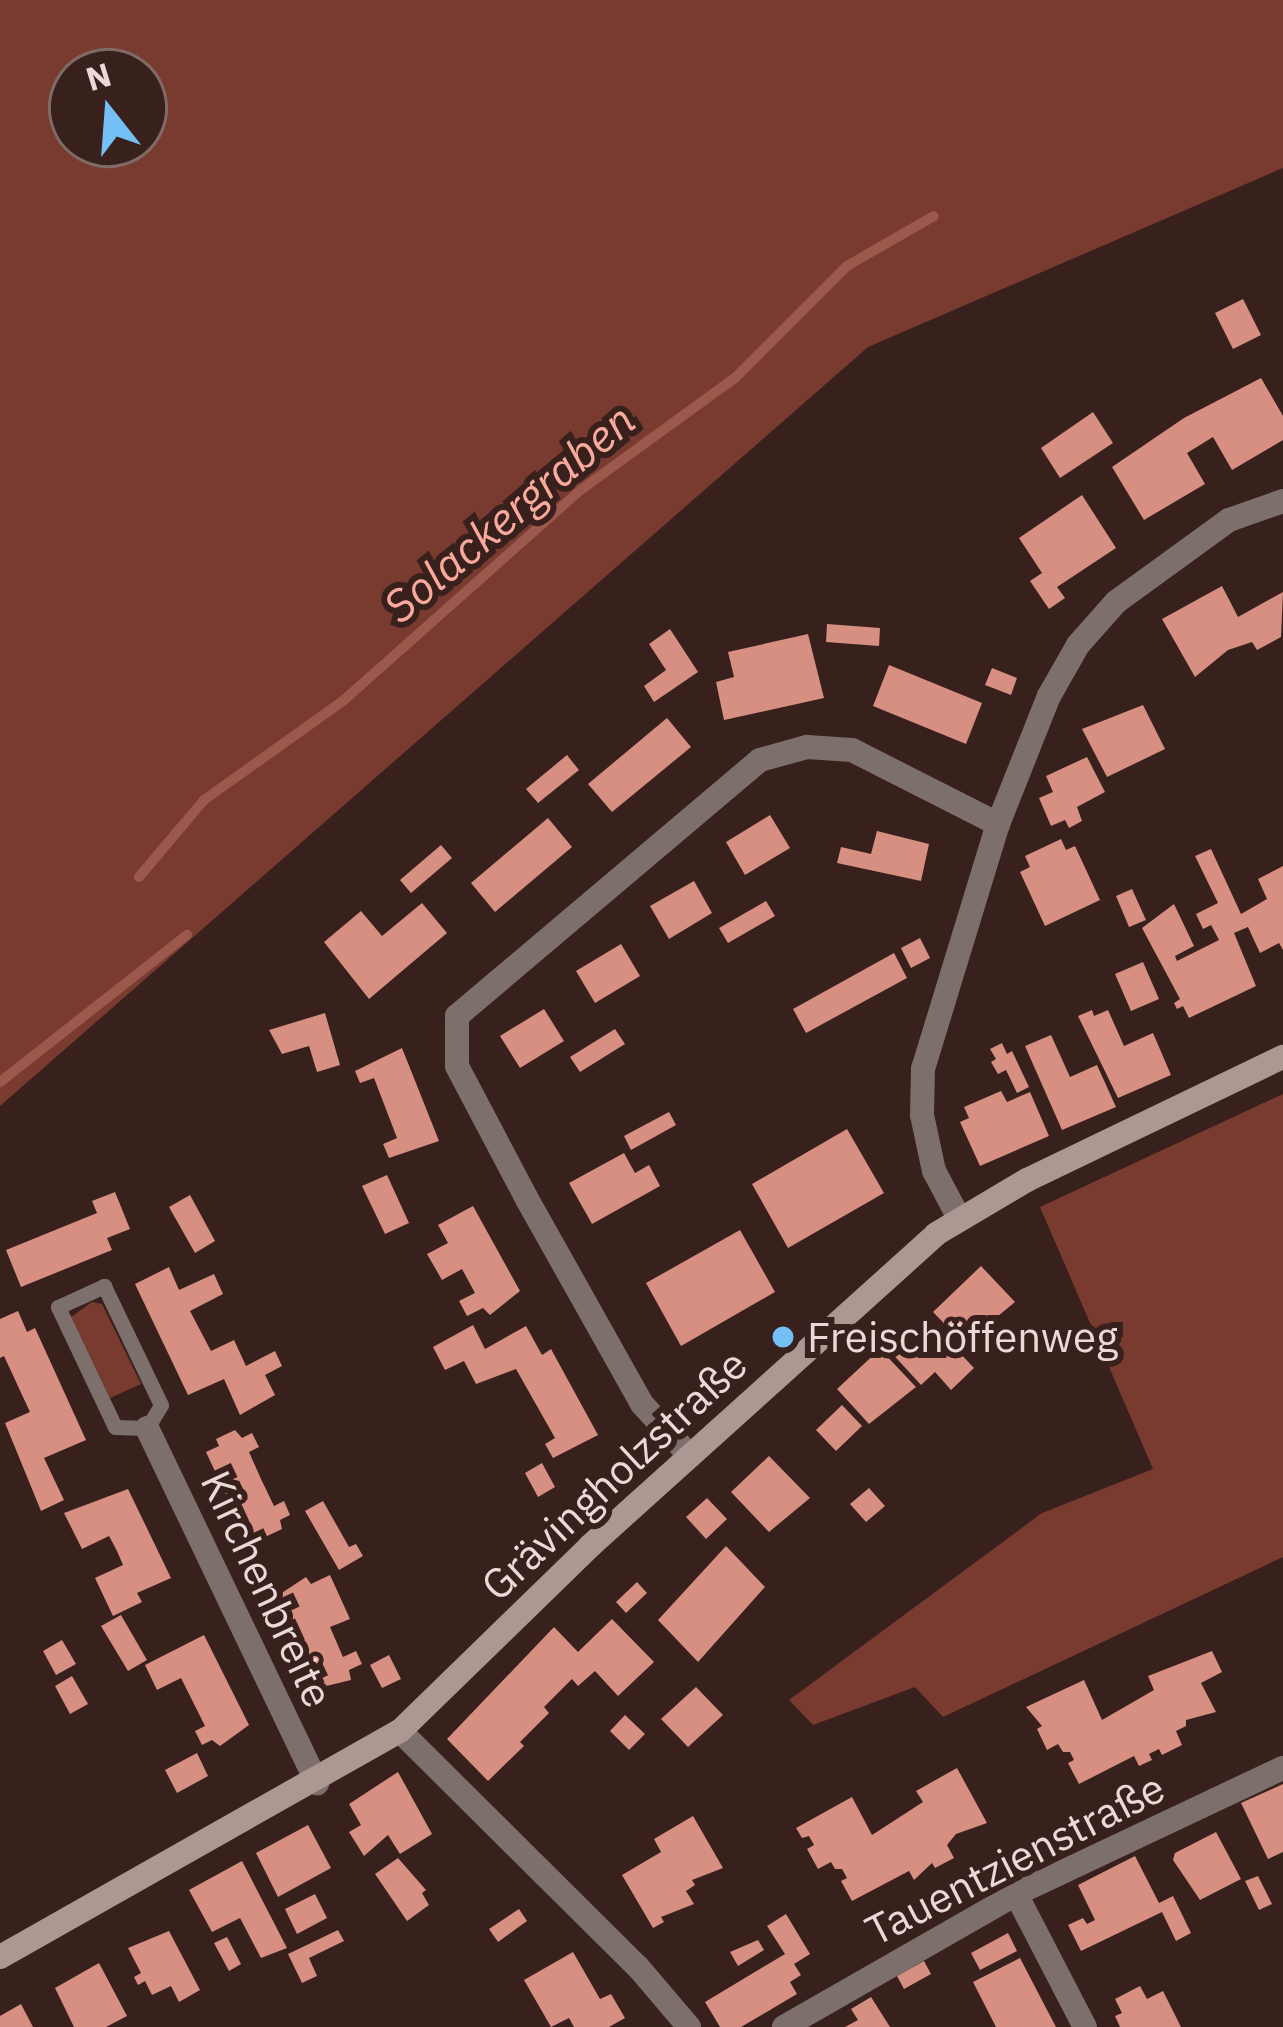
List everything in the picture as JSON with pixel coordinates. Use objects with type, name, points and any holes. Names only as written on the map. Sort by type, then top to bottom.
[{"type":"main road","name":"Grävingholzstraße","points":[[0,1957],[317,1783],[400,1731],[875,1286],[959,1218],[1283,1057]]},
{"type":"street","points":[[959,1218],[934,1171],[922,1115],[923,1069],[998,824],[1049,695],[1084,637],[1116,602],[1229,520],[1283,502]]},
{"type":"street","points":[[690,1456],[642,1404],[578,1296],[457,1066],[457,1016],[760,760],[807,747],[852,750],[998,824]]},
{"type":"street","name":"Kirchenbreite","points":[[147,1427],[317,1783]]},
{"type":"street","points":[[400,1731],[638,1967],[689,2027]]},
{"type":"street","name":"Tauentzienstraße","points":[[785,2027],[1016,1894],[1283,1768]]},
{"type":"street","points":[[1016,1894],[1085,2027]]},
{"type":"lane","name":"Kirchenbreite","points":[[104,1286],[161,1405],[147,1427],[115,1426],[58,1307],[104,1286]]},
{"type":"shaded area","points":[[0,0],[1283,0],[1283,168],[868,347],[0,1106]]},
{"type":"shaded area","points":[[1283,1094],[1283,1557],[943,1717],[915,1687],[813,1725],[789,1700],[1042,1513],[1153,1469],[1040,1207]]},
{"type":"shaded area","points":[[92,1302],[102,1304],[141,1384],[110,1398],[71,1317]]},
{"type":"building","points":[[1243,299],[1261,335],[1233,349],[1215,313]]},
{"type":"building","points":[[1261,378],[1283,416],[1283,440],[1232,470],[1213,437],[1187,453],[1205,484],[1144,520],[1112,467],[1184,418]]},
{"type":"building","points":[[1093,412],[1113,443],[1060,478],[1041,448]]},
{"type":"building","points":[[1082,495],[1116,548],[1057,587],[1065,598],[1049,609],[1030,581],[1042,573],[1019,538]]},
{"type":"building","points":[[1222,586],[1238,617],[1283,592],[1281,637],[1257,650],[1252,642],[1228,650],[1195,677],[1162,619]]},
{"type":"building","points":[[827,624],[880,628],[879,646],[826,642]]},
{"type":"building","points":[[670,629],[698,672],[654,702],[644,686],[666,670],[649,644]]},
{"type":"building","points":[[808,634],[824,698],[724,720],[716,682],[734,677],[728,652]]},
{"type":"building","points":[[889,665],[982,703],[966,744],[873,706]]},
{"type":"building","points":[[992,668],[1017,678],[1011,695],[985,685]]},
{"type":"building","points":[[1143,705],[1165,749],[1107,777],[1082,729]]},
{"type":"building","points":[[667,718],[691,747],[612,812],[588,784]]},
{"type":"building","points":[[567,755],[579,770],[538,803],[526,789]]},
{"type":"building","points":[[1087,757],[1105,792],[1077,807],[1082,821],[1069,828],[1065,820],[1051,826],[1039,798],[1053,792],[1046,776]]},
{"type":"building","points":[[770,815],[790,848],[745,875],[726,842]]},
{"type":"building","points":[[548,818],[572,847],[495,912],[471,883]]},
{"type":"building","points":[[877,831],[929,844],[921,881],[837,863],[841,847],[871,854]]},
{"type":"building","points":[[1061,839],[1066,850],[1075,846],[1100,900],[1045,926],[1020,872],[1030,867],[1025,856]]},
{"type":"building","points":[[441,845],[452,858],[411,893],[400,880]]},
{"type":"building","points":[[1211,849],[1241,914],[1267,899],[1258,879],[1283,866],[1283,950],[1279,943],[1260,953],[1248,927],[1234,933],[1256,986],[1189,1018],[1183,1006],[1177,1009],[1174,1003],[1180,999],[1142,928],[1174,904],[1194,946],[1175,956],[1177,961],[1219,940],[1211,925],[1203,929],[1196,914],[1218,903],[1195,856]]},
{"type":"building","points":[[694,881],[712,913],[669,939],[650,906]]},
{"type":"building","points":[[1132,889],[1146,920],[1129,927],[1116,896]]},
{"type":"building","points":[[766,901],[775,916],[728,943],[719,928]]},
{"type":"building","points":[[422,903],[447,933],[369,999],[324,942],[361,911],[382,936]]},
{"type":"building","points":[[920,938],[930,958],[911,968],[901,948]]},
{"type":"building","points":[[621,944],[640,976],[595,1003],[576,971]]},
{"type":"building","points":[[894,953],[907,978],[806,1033],[793,1009]]},
{"type":"building","points":[[1143,962],[1159,999],[1131,1011],[1115,974]]},
{"type":"building","points":[[544,1009],[564,1041],[520,1068],[500,1036]]},
{"type":"building","points":[[1092,1010],[1094,1016],[1108,1010],[1124,1046],[1153,1033],[1171,1075],[1118,1098],[1078,1016]]},
{"type":"building","points":[[325,1013],[340,1065],[317,1072],[309,1046],[282,1054],[269,1030]]},
{"type":"building","points":[[615,1029],[625,1044],[580,1072],[570,1057]]},
{"type":"building","points":[[1051,1035],[1070,1077],[1097,1065],[1116,1107],[1062,1130],[1025,1046]]},
{"type":"building","points":[[1002,1043],[1007,1054],[1012,1051],[1029,1087],[1017,1093],[1006,1070],[998,1074],[991,1062],[996,1059],[990,1049]]},
{"type":"building","points":[[402,1048],[439,1141],[389,1158],[383,1144],[397,1138],[374,1078],[360,1083],[355,1071]]},
{"type":"building","points":[[1001,1091],[1007,1102],[1030,1092],[1049,1136],[980,1166],[960,1122],[969,1118],[964,1107]]},
{"type":"building","points":[[669,1112],[676,1125],[631,1150],[624,1136]]},
{"type":"building","points":[[847,1129],[884,1193],[788,1248],[752,1184]]},
{"type":"building","points":[[624,1153],[635,1173],[649,1165],[660,1186],[592,1224],[569,1183]]},
{"type":"building","points":[[387,1175],[409,1223],[385,1234],[362,1186]]},
{"type":"building","points":[[115,1192],[130,1229],[107,1238],[112,1250],[21,1287],[6,1250],[97,1213],[92,1201]]},
{"type":"building","points":[[190,1195],[215,1241],[195,1253],[169,1207]]},
{"type":"building","points":[[473,1206],[520,1291],[490,1315],[483,1308],[467,1316],[459,1301],[475,1293],[462,1269],[442,1280],[427,1254],[448,1243],[438,1225]]},
{"type":"building","points":[[740,1230],[775,1292],[681,1346],[646,1283]]},
{"type":"building","points":[[981,1266],[1015,1302],[964,1344],[933,1312]]},
{"type":"building","points":[[169,1267],[179,1290],[214,1274],[223,1294],[190,1311],[211,1351],[234,1340],[246,1366],[275,1351],[282,1366],[265,1375],[275,1395],[240,1415],[224,1379],[188,1395],[135,1284]]},
{"type":"building","points":[[18,1311],[27,1332],[35,1328],[86,1440],[44,1458],[64,1500],[41,1511],[5,1423],[30,1412],[4,1356],[0,1358],[0,1319]]},
{"type":"building","points":[[473,1325],[485,1349],[526,1326],[542,1355],[551,1349],[598,1435],[553,1458],[545,1444],[555,1438],[516,1369],[476,1384],[464,1361],[445,1370],[433,1347]]},
{"type":"building","points":[[942,1334],[974,1368],[951,1390],[935,1372],[921,1385],[888,1349],[901,1336],[919,1356]]},
{"type":"building","points":[[880,1349],[916,1387],[869,1424],[837,1389]]},
{"type":"building","points":[[842,1405],[862,1426],[836,1451],[816,1430]]},
{"type":"building","points":[[235,1430],[242,1438],[252,1433],[259,1447],[249,1452],[261,1479],[274,1506],[284,1501],[290,1515],[280,1520],[282,1529],[263,1538],[261,1533],[247,1540],[206,1452],[219,1446],[216,1439]]},
{"type":"building","points":[[769,1456],[810,1498],[769,1532],[731,1492]]},
{"type":"building","points":[[542,1463],[555,1487],[538,1497],[525,1473]]},
{"type":"building","points":[[869,1488],[885,1506],[866,1522],[850,1504]]},
{"type":"building","points":[[128,1489],[171,1578],[137,1593],[142,1602],[113,1616],[95,1578],[123,1565],[117,1551],[109,1536],[82,1549],[64,1513]]},
{"type":"building","points":[[707,1498],[727,1519],[706,1539],[686,1517]]},
{"type":"building","points":[[323,1501],[349,1547],[356,1544],[363,1556],[339,1570],[305,1511]]},
{"type":"building","points":[[726,1546],[765,1587],[698,1662],[658,1620]]},
{"type":"building","points":[[330,1575],[350,1619],[330,1627],[343,1657],[356,1651],[362,1664],[349,1670],[351,1680],[314,1689],[274,1598],[306,1577],[311,1584]]},
{"type":"building","points":[[637,1582],[647,1593],[626,1613],[616,1602]]},
{"type":"building","points":[[121,1615],[147,1660],[128,1671],[101,1626]]},
{"type":"building","points":[[612,1619],[654,1662],[618,1696],[595,1671],[578,1686],[572,1679],[544,1707],[549,1713],[520,1742],[524,1746],[488,1781],[447,1739],[554,1627],[578,1652]]},
{"type":"building","points":[[204,1635],[249,1725],[220,1746],[212,1740],[202,1745],[195,1731],[205,1726],[181,1678],[157,1690],[145,1665]]},
{"type":"building","points":[[62,1640],[76,1664],[56,1675],[43,1651]]},
{"type":"building","points":[[1212,1651],[1222,1672],[1201,1683],[1216,1712],[1186,1720],[1186,1726],[1176,1731],[1182,1745],[1162,1755],[1159,1749],[1149,1754],[1152,1760],[1139,1766],[1134,1756],[1079,1784],[1068,1763],[1074,1760],[1070,1752],[1063,1752],[1058,1744],[1047,1750],[1037,1729],[1042,1726],[1026,1707],[1084,1680],[1102,1720],[1154,1690],[1148,1676]]},
{"type":"building","points":[[389,1655],[401,1679],[382,1688],[370,1665]]},
{"type":"building","points":[[72,1676],[88,1704],[70,1714],[55,1686]]},
{"type":"building","points":[[696,1687],[723,1715],[688,1747],[661,1719]]},
{"type":"building","points":[[625,1715],[645,1734],[629,1750],[610,1731]]},
{"type":"building","points":[[197,1753],[208,1776],[177,1793],[165,1770]]},
{"type":"building","points":[[957,1768],[987,1823],[956,1834],[947,1845],[954,1858],[935,1868],[932,1863],[914,1880],[909,1871],[852,1901],[841,1881],[847,1878],[842,1869],[835,1869],[831,1862],[818,1869],[807,1849],[814,1845],[796,1828],[852,1797],[872,1835],[923,1802],[916,1791]]},
{"type":"building","points":[[398,1772],[432,1834],[400,1854],[388,1835],[364,1856],[349,1832],[361,1825],[349,1804]]},
{"type":"building","points":[[1283,1784],[1283,1852],[1268,1859],[1241,1803]]},
{"type":"building","points":[[693,1816],[723,1868],[692,1880],[695,1885],[686,1891],[694,1904],[661,1917],[664,1922],[653,1928],[622,1875],[661,1852],[654,1839]]},
{"type":"building","points":[[308,1825],[331,1868],[278,1897],[256,1853]]},
{"type":"building","points":[[1216,1832],[1241,1879],[1200,1900],[1173,1860],[1175,1853]]},
{"type":"building","points":[[1135,1856],[1159,1903],[1173,1896],[1191,1933],[1176,1941],[1162,1912],[1081,1951],[1068,1925],[1083,1918],[1087,1924],[1095,1920],[1078,1885]]},
{"type":"building","points":[[398,1858],[426,1890],[422,1893],[429,1905],[407,1921],[375,1874]]},
{"type":"building","points":[[242,1861],[287,1948],[261,1958],[240,1918],[212,1932],[189,1890]]},
{"type":"building","points":[[1258,1876],[1272,1904],[1259,1910],[1245,1881]]},
{"type":"building","points":[[315,1894],[327,1918],[297,1934],[285,1909]]},
{"type":"building","points":[[519,1909],[527,1921],[498,1942],[489,1929]]},
{"type":"building","points":[[786,1914],[810,1954],[794,1964],[801,1975],[790,1982],[797,1994],[741,2027],[720,2027],[705,2002],[785,1954],[767,1926]]},
{"type":"building","points":[[338,1930],[344,1941],[309,1958],[317,1976],[302,1983],[288,1954]]},
{"type":"building","points":[[169,1931],[200,1990],[179,2002],[171,1986],[152,1995],[145,1981],[138,1985],[134,1977],[141,1973],[128,1948]]},
{"type":"building","points":[[1008,1933],[1017,1951],[980,1970],[971,1953]]},
{"type":"building","points":[[227,1937],[241,1964],[229,1971],[214,1943]]},
{"type":"building","points":[[758,1940],[764,1950],[738,1966],[730,1952]]},
{"type":"building","points":[[573,1952],[600,1999],[611,1994],[625,2018],[609,2027],[574,2027],[569,2018],[551,2027],[524,1980]]},
{"type":"building","points":[[1020,1958],[1056,2027],[996,2027],[973,1982]]},
{"type":"building","points":[[924,1961],[931,1974],[904,1989],[897,1976]]},
{"type":"building","points":[[99,1963],[127,2016],[106,2027],[74,2027],[55,1988]]},
{"type":"building","points":[[1140,1986],[1147,1999],[1163,1991],[1181,2027],[1120,2027],[1115,2016],[1122,2013],[1115,1999]]},
{"type":"building","points":[[871,1997],[890,2027],[845,2027],[858,2020],[851,2009]]},
{"type":"building","points":[[21,2004],[33,2027],[0,2027],[0,2016]]},
{"type":"waterway","name":"Solackergraben","points":[[139,877],[204,800],[344,700],[582,489],[735,378],[847,266],[934,216]]},
{"type":"waterway","points":[[0,1082],[187,935]]},
{"type":"place","name":"Freischöffenweg","points":[[783,1337]]}]
